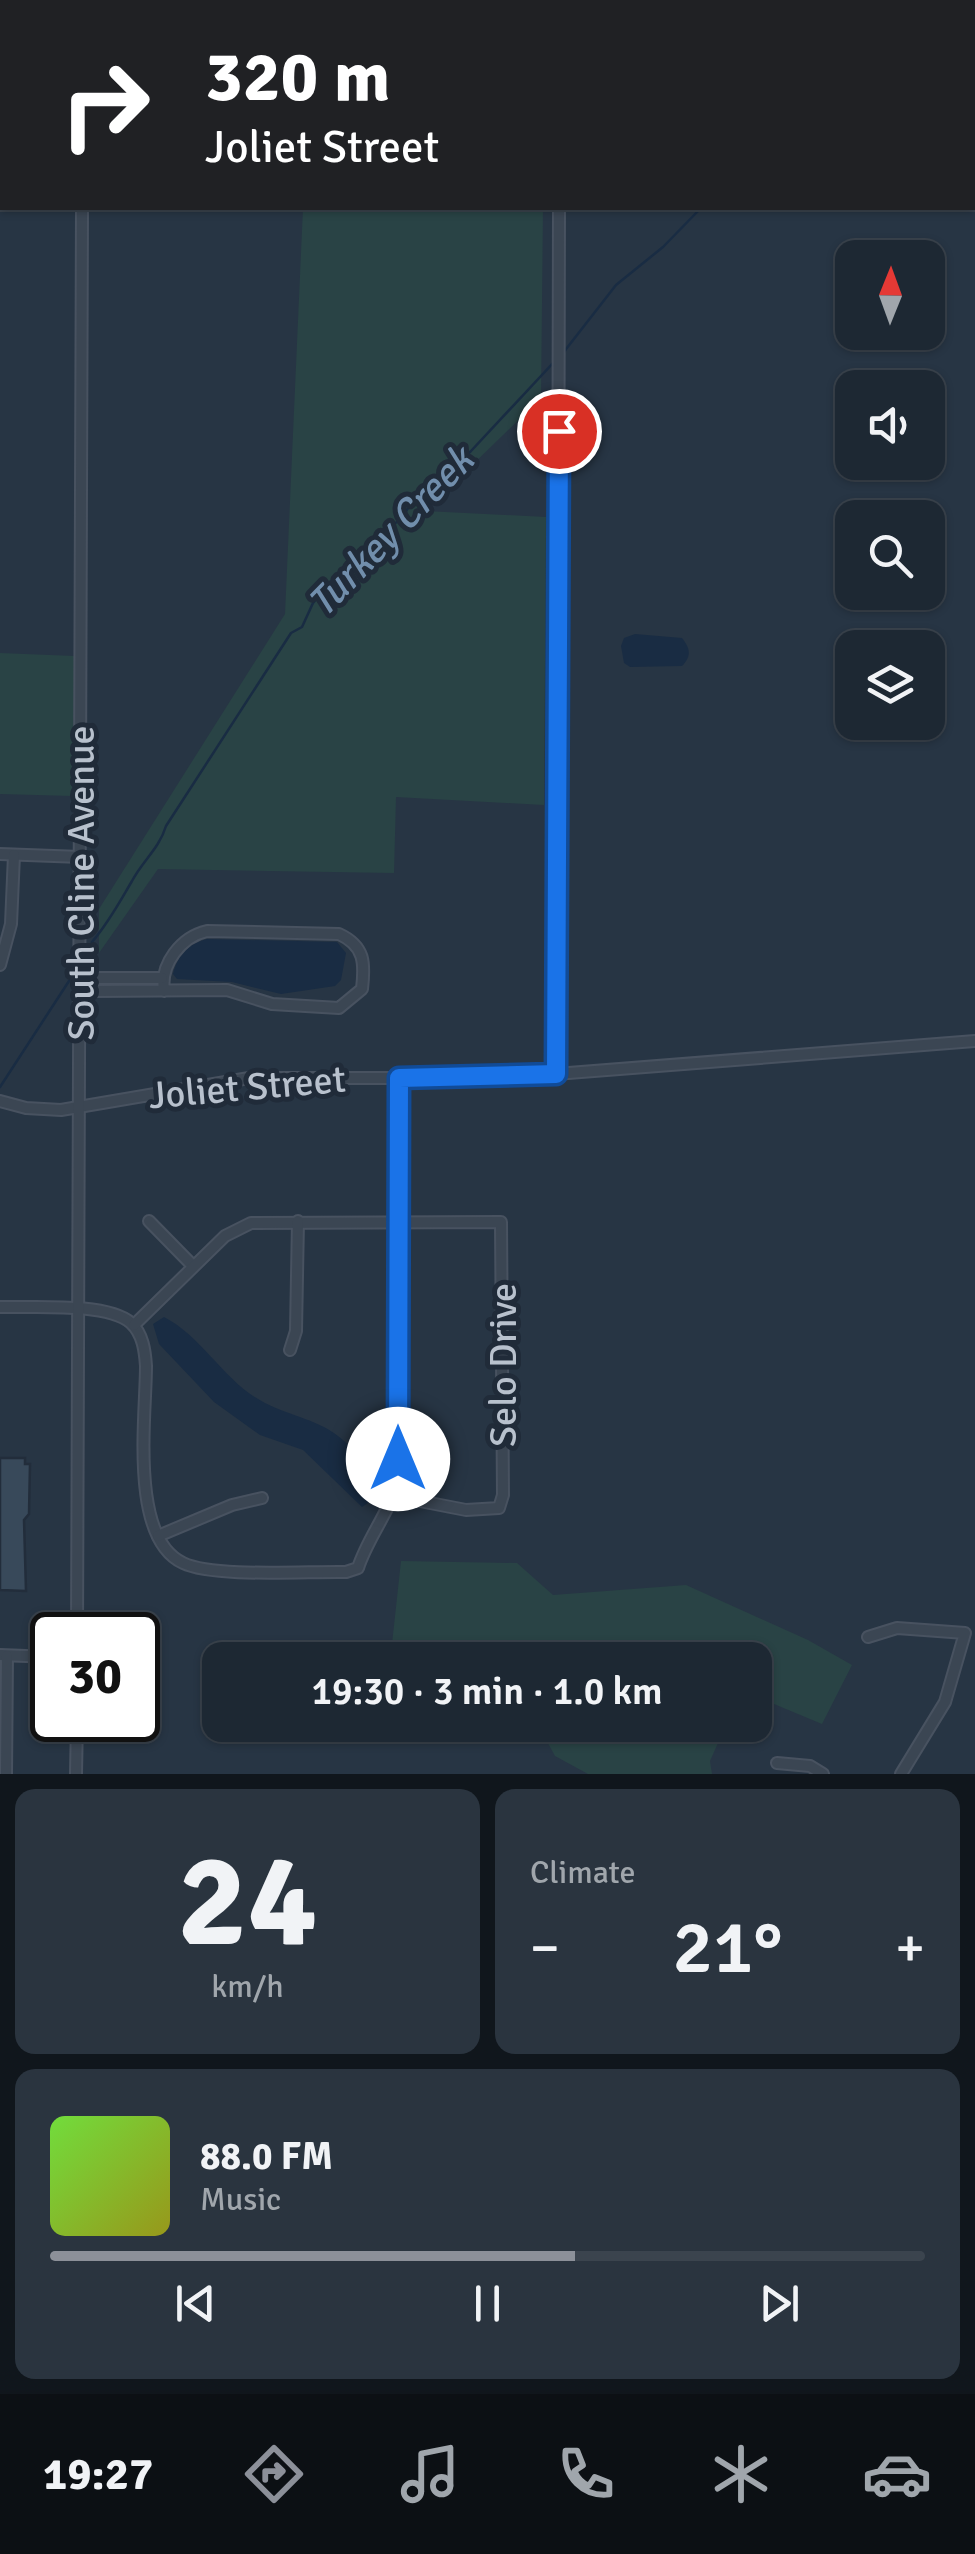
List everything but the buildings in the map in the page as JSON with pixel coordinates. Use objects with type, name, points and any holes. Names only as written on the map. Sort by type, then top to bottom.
[{"type":"street","name":"South Cline Avenue","points":[[77,1612],[82,210]]},
{"type":"street","points":[[556,1074],[559,210]]},
{"type":"street","points":[[0,854],[82,857]]},
{"type":"street","points":[[0,965],[11,924],[14,854]]},
{"type":"street","points":[[81,984],[94,978],[163,984],[227,990],[272,1004],[339,1008],[362,989],[362,951],[340,934],[207,931],[187,939],[163,984]]},
{"type":"street","name":"Joliet Street","points":[[0,1101],[44,1110],[79,1108],[250,1078],[556,1074],[975,1041]]},
{"type":"street","points":[[0,1307],[80,1310],[121,1316],[134,1325],[144,1345],[146,1366],[145,1495],[158,1536],[169,1554],[201,1569],[346,1572],[358,1568],[366,1543],[394,1496],[398,1459],[399,1078]]},
{"type":"street","points":[[149,1221],[193,1266]]},
{"type":"street","points":[[290,1350],[296,1331],[298,1221]]},
{"type":"street","points":[[134,1325],[225,1236],[251,1224],[398,1221]]},
{"type":"street","name":"Selo Drive","points":[[394,1496],[466,1510],[499,1508],[503,1495],[501,1222],[398,1221]]},
{"type":"street","points":[[158,1536],[232,1504],[262,1498]]},
{"type":"street","points":[[868,1637],[896,1628],[966,1633],[945,1702],[902,1774]]},
{"type":"street","points":[[4,1769],[4,1656],[30,1657]]},
{"type":"street","points":[[76,1774],[77,1742]]},
{"type":"street","points":[[778,1763],[810,1766],[823,1774]]},
{"type":"green space","points":[[303,210],[543,210],[541,398],[425,511],[546,517],[544,805],[396,797],[394,873],[158,869],[99,953],[99,909],[285,614]]},
{"type":"green space","points":[[0,653],[75,656],[72,796],[0,794]]},
{"type":"green space","points":[[401,1561],[517,1563],[553,1595],[686,1585],[808,1640],[852,1665],[822,1724],[772,1703],[772,1642],[392,1642]]},
{"type":"green space","points":[[547,1742],[718,1742],[710,1761],[712,1774],[588,1774],[555,1756]]},
{"type":"water","points":[[635,634],[682,638],[689,655],[682,666],[630,667],[624,663],[621,646],[624,638]]},
{"type":"water","points":[[207,939],[337,942],[346,953],[341,980],[335,986],[281,994],[232,982],[177,979],[173,974],[181,956],[189,947]]},
{"type":"water","points":[[164,1317],[191,1336],[251,1394],[343,1440],[364,1467],[371,1501],[362,1507],[303,1450],[260,1435],[214,1402],[159,1344],[153,1324]]},
{"type":"waterway","name":"Turkey Creek","points":[[563,353],[616,285],[663,247],[699,210]]},
{"type":"waterway","name":"Turkey Creek","points":[[92,942],[291,633],[302,627],[313,603],[351,558],[369,546],[380,531],[401,520],[415,496],[433,487],[471,451],[554,362]]},
{"type":"waterway","name":"Turkey Creek","points":[[0,1087],[69,981]]},
{"type":"route","points":[[398,1459],[399,1078],[556,1074],[559,431]]}]
